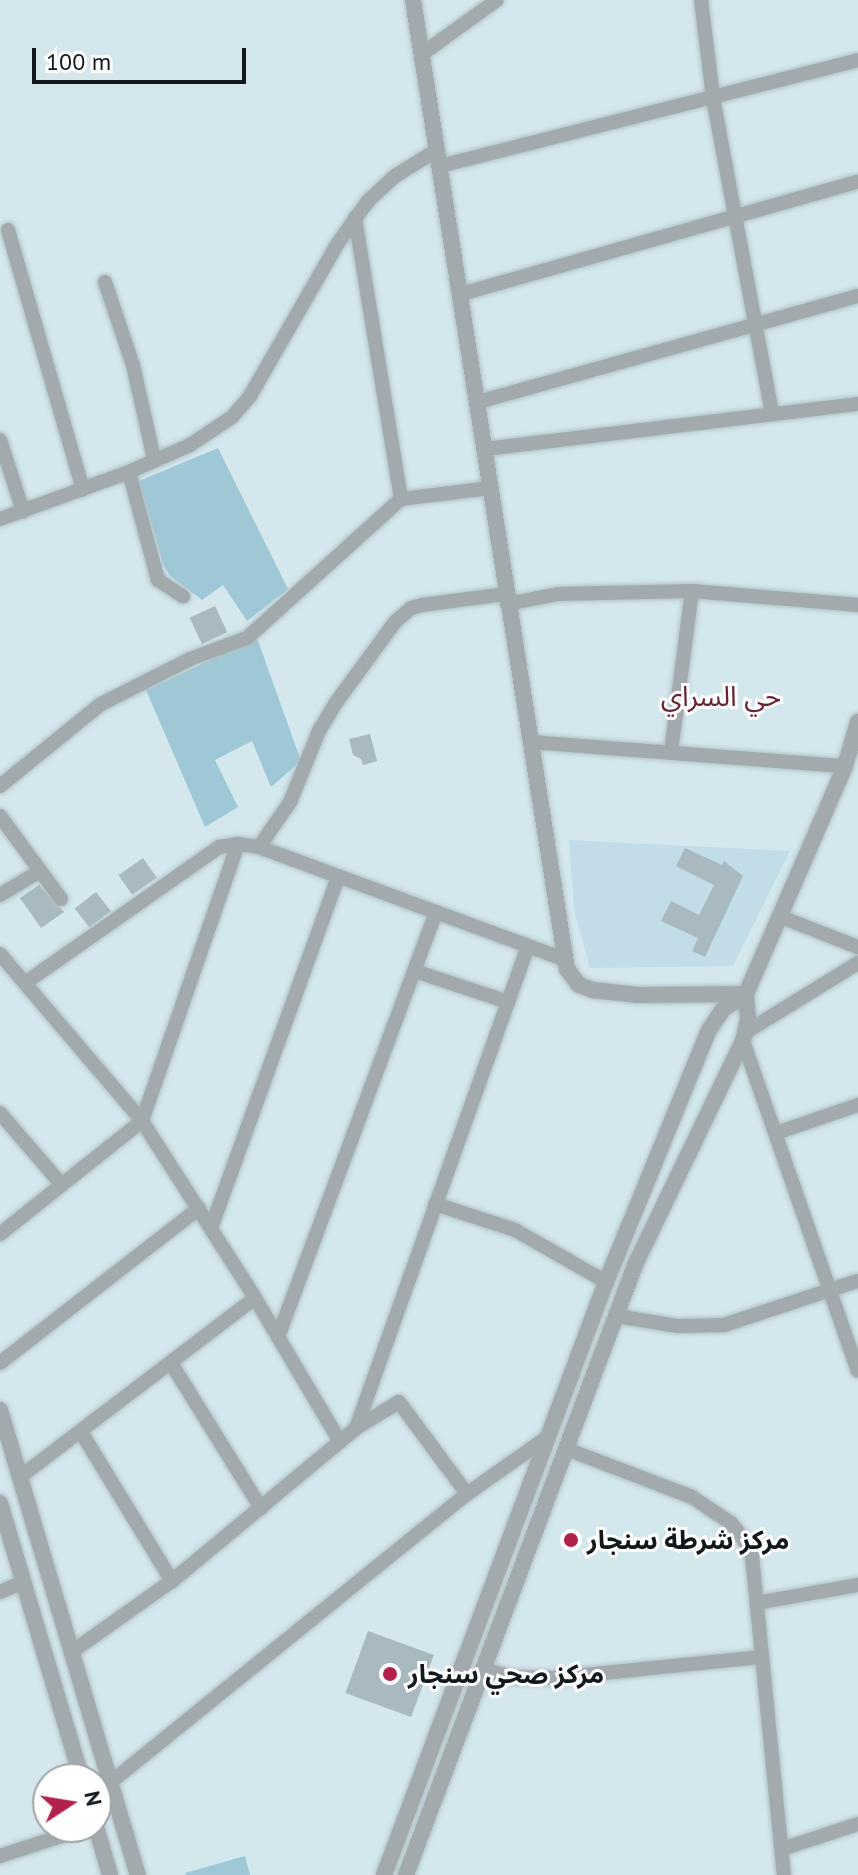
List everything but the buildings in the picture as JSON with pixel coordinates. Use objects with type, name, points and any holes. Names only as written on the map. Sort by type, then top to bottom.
[{"type":"street","points":[[413,0],[564,959],[573,980],[593,990],[638,995],[746,994]]},
{"type":"street","points":[[422,54],[497,0]]},
{"type":"street","points":[[701,0],[713,98],[772,413]]},
{"type":"street","points":[[0,519],[129,472],[208,435],[241,408],[355,218],[395,176],[438,158],[713,98],[858,60]]},
{"type":"street","points":[[461,294],[858,182]]},
{"type":"street","points":[[355,218],[401,499]]},
{"type":"street","points":[[8,230],[83,489]]},
{"type":"street","points":[[105,282],[133,365],[154,459]]},
{"type":"street","points":[[478,402],[858,296]]},
{"type":"street","points":[[485,449],[858,404]]},
{"type":"street","points":[[0,440],[23,511]]},
{"type":"street","points":[[129,472],[158,580],[183,596]]},
{"type":"street","points":[[0,786],[101,704],[190,659],[247,638],[401,499],[491,488]]},
{"type":"street","points":[[671,752],[692,591]]},
{"type":"street","points":[[259,847],[290,802],[319,731],[335,704],[403,614],[422,605],[559,594],[692,591],[858,605]]},
{"type":"street","points":[[406,1875],[482,1669],[569,1450],[635,1265],[745,1037],[746,994],[845,766],[858,722]]},
{"type":"street","points":[[531,742],[845,766]]},
{"type":"street","points":[[0,816],[61,899]]},
{"type":"street","points":[[25,983],[219,847],[238,844],[259,847],[564,959]]},
{"type":"street","points":[[0,1234],[142,1121],[238,844]]},
{"type":"street","points":[[0,895],[40,871]]},
{"type":"street","points":[[211,1228],[338,877]]},
{"type":"street","points":[[278,1337],[436,912]]},
{"type":"street","points":[[781,917],[858,947]]},
{"type":"street","points":[[356,1428],[528,946]]},
{"type":"street","points":[[0,954],[142,1121],[255,1298],[340,1442]]},
{"type":"street","points":[[745,1037],[858,963]]},
{"type":"street","points":[[415,971],[508,1002]]},
{"type":"street","points":[[384,1875],[606,1282],[714,1020],[723,1009],[746,994]]},
{"type":"street","points":[[714,1020],[724,1015],[734,1016],[742,1022],[776,1133],[858,1371]]},
{"type":"street","points":[[776,1133],[858,1105]]},
{"type":"street","points":[[0,1113],[62,1185]]},
{"type":"street","points":[[435,1204],[515,1230],[606,1282]]},
{"type":"street","points":[[0,1363],[199,1208]]},
{"type":"street","points":[[616,1316],[678,1326],[724,1325],[858,1281]]},
{"type":"street","points":[[20,1477],[255,1298]]},
{"type":"street","points":[[171,1363],[261,1508]]},
{"type":"street","points":[[73,1651],[172,1581],[356,1428],[399,1402],[467,1494]]},
{"type":"street","points":[[0,1410],[105,1763]]},
{"type":"street","points":[[81,1432],[172,1581]]},
{"type":"street","points":[[112,1781],[467,1494],[549,1436]]},
{"type":"street","points":[[569,1450],[692,1497],[731,1523],[752,1556],[784,1875]]},
{"type":"street","points":[[0,1503],[77,1763]]},
{"type":"street","points":[[0,1592],[23,1582]]},
{"type":"street","points":[[757,1603],[858,1585]]},
{"type":"street","points":[[482,1669],[511,1677],[546,1678],[762,1657]]},
{"type":"street","points":[[112,1785],[138,1875]]},
{"type":"street","points":[[782,1849],[858,1824]]},
{"type":"street","points":[[0,1856],[40,1843]]},
{"type":"street","points":[[101,1843],[110,1875]]},
{"type":"shaded area","points":[[218,448],[288,589],[247,621],[223,585],[202,600],[170,576],[163,564],[139,481]]},
{"type":"shaded area","points":[[257,638],[301,761],[271,787],[252,741],[215,760],[238,807],[205,827],[146,690]]},
{"type":"shaded area","points":[[569,840],[790,851],[733,966],[590,968],[574,910]]},
{"type":"shaded area","points":[[245,1856],[250,1875],[185,1873]]},
{"type":"place","name":"مركز شرطة سنجار","points":[[571,1540]]},
{"type":"place","name":"مركز صحي سنجار","points":[[390,1674]]},
{"type":"district","name":"حي السراي","points":[[721,696]]}]
